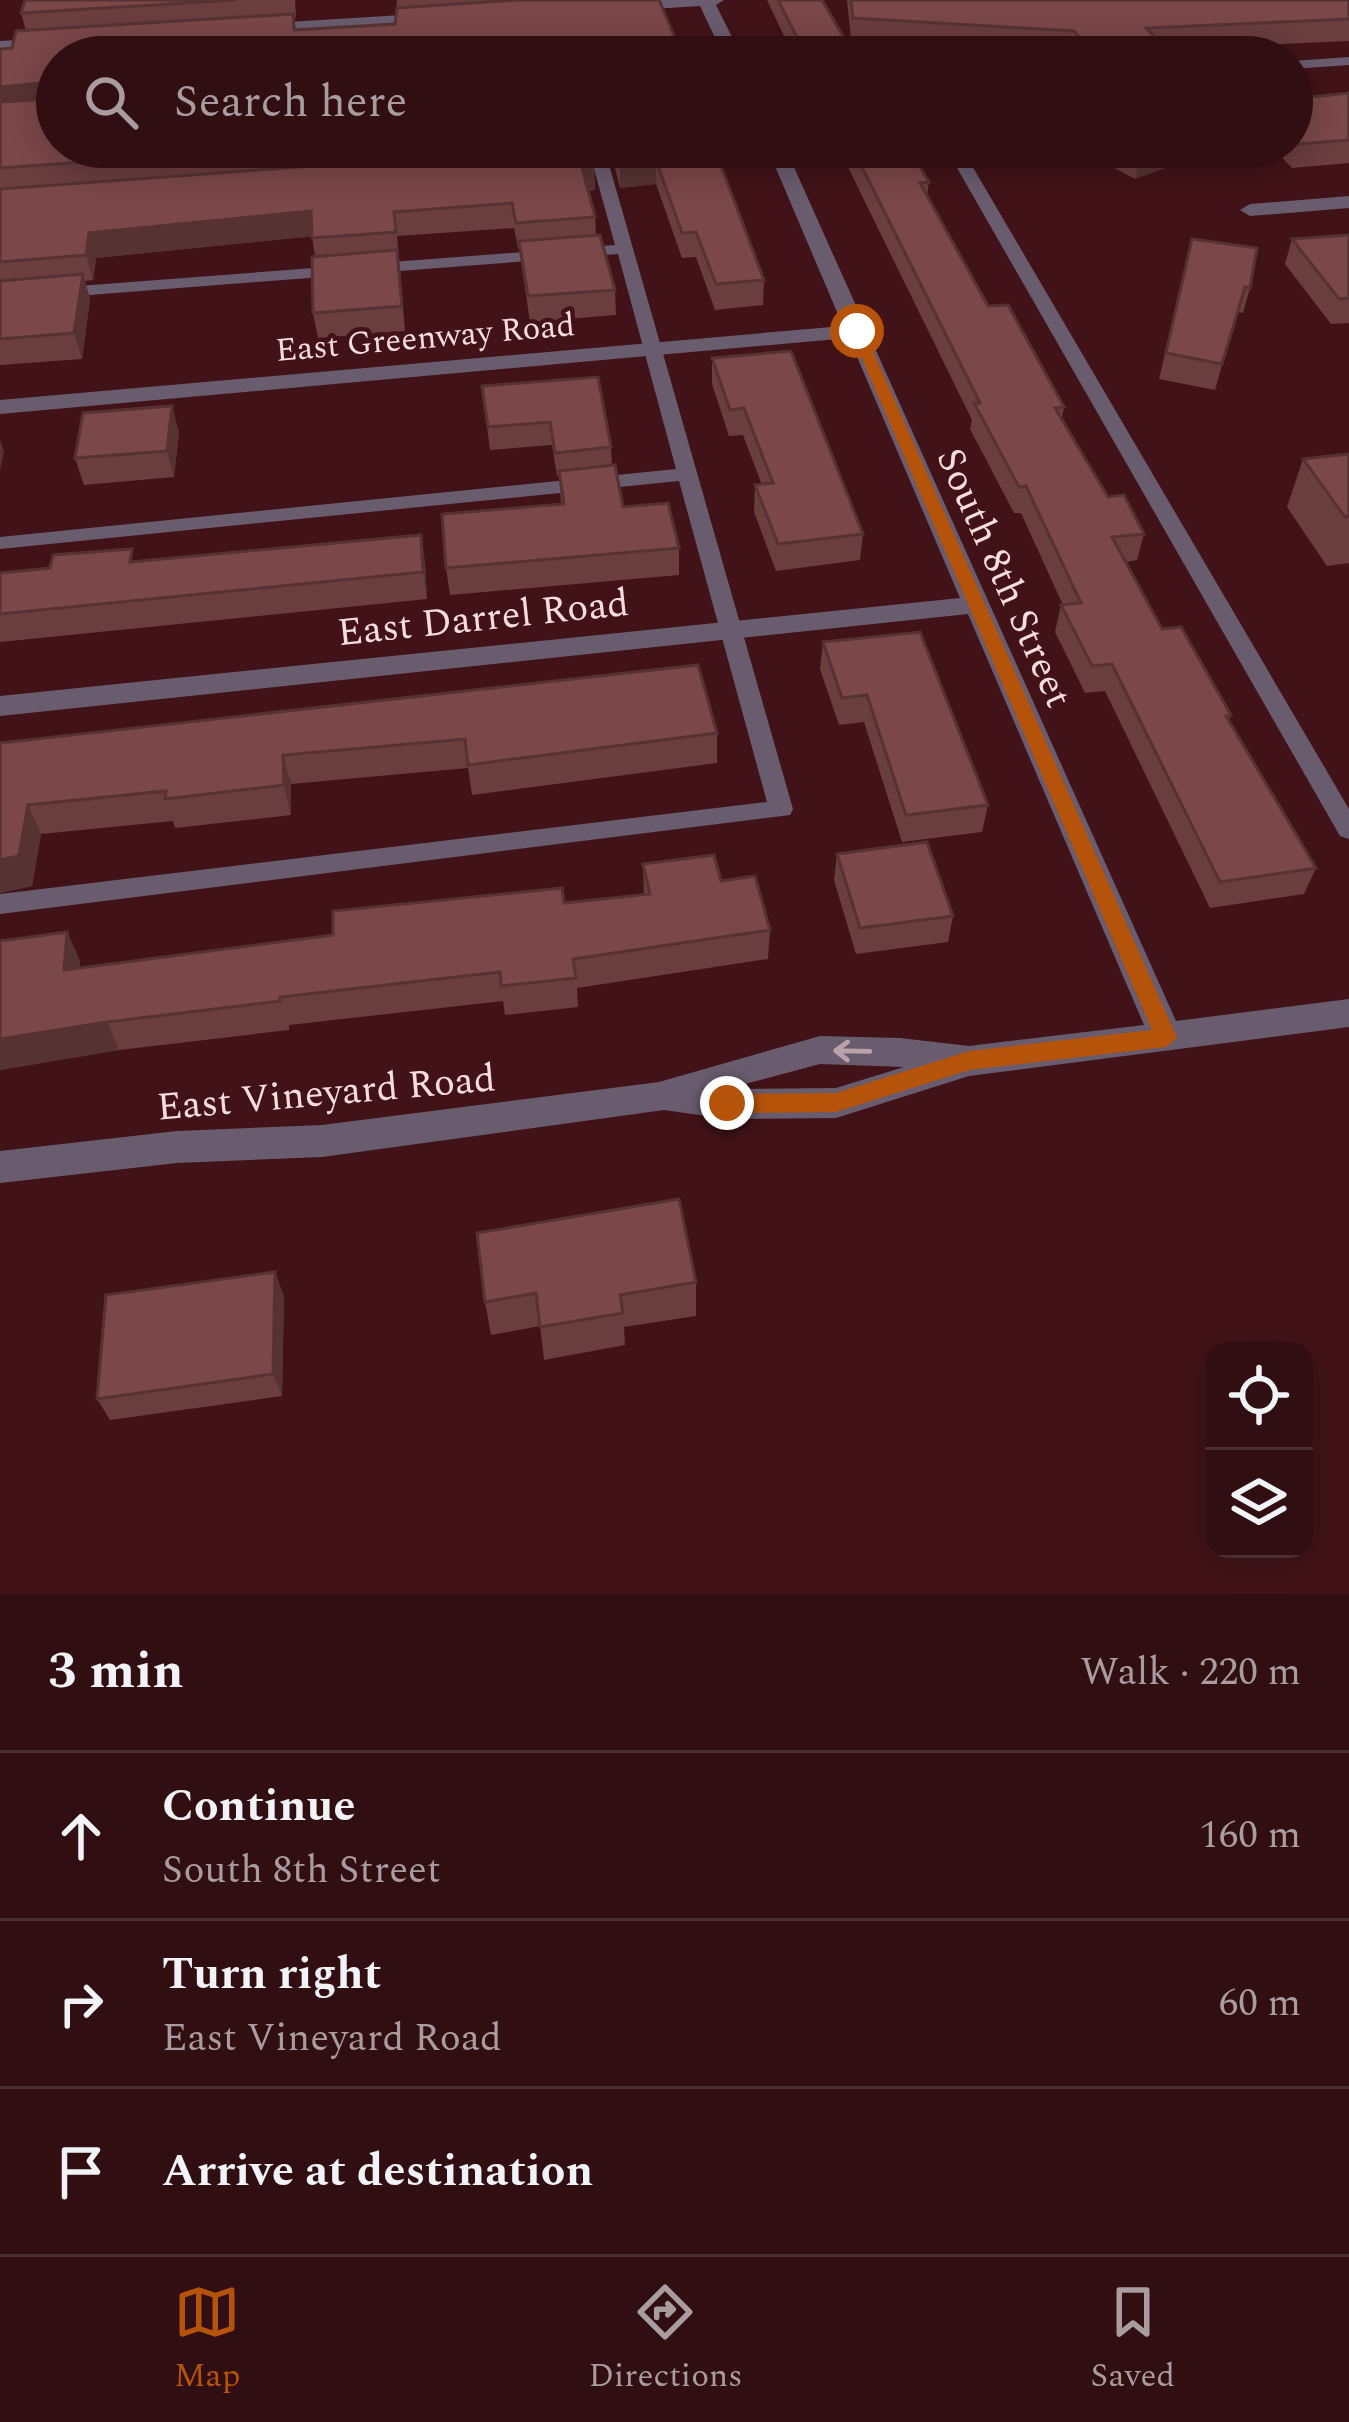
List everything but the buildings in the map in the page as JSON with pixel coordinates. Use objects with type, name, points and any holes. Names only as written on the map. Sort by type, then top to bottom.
[{"type":"street","points":[[343,0],[344,23]]},
{"type":"street","points":[[705,0],[723,36]]},
{"type":"street","points":[[606,7],[716,0]]},
{"type":"street","points":[[230,31],[463,16]]},
{"type":"street","points":[[0,46],[36,43]]},
{"type":"street","name":"South 8th Street","points":[[782,168],[1166,1038]]},
{"type":"street","points":[[1250,210],[1349,202]]},
{"type":"street","name":"East Greenway Road","points":[[0,407],[857,331]]},
{"type":"street","name":"East Darrel Road","points":[[0,706],[974,604]]},
{"type":"street","name":"East Vineyard Road","points":[[659,1097],[727,1103],[836,1102],[969,1061],[1349,1012]]},
{"type":"street","name":"East Vineyard Road","points":[[0,1168],[177,1147],[322,1141],[659,1097],[820,1050],[899,1052],[969,1061]]},
{"type":"lane","points":[[1313,64],[1349,61]]},
{"type":"lane","points":[[0,904],[781,808],[601,168]]},
{"type":"lane","points":[[965,168],[1349,830]]},
{"type":"lane","points":[[0,297],[624,249]]},
{"type":"lane","points":[[0,543],[687,474]]},
{"type":"route","points":[[727,1103],[836,1102],[910,1083],[969,1061],[1166,1038],[857,331]]}]
